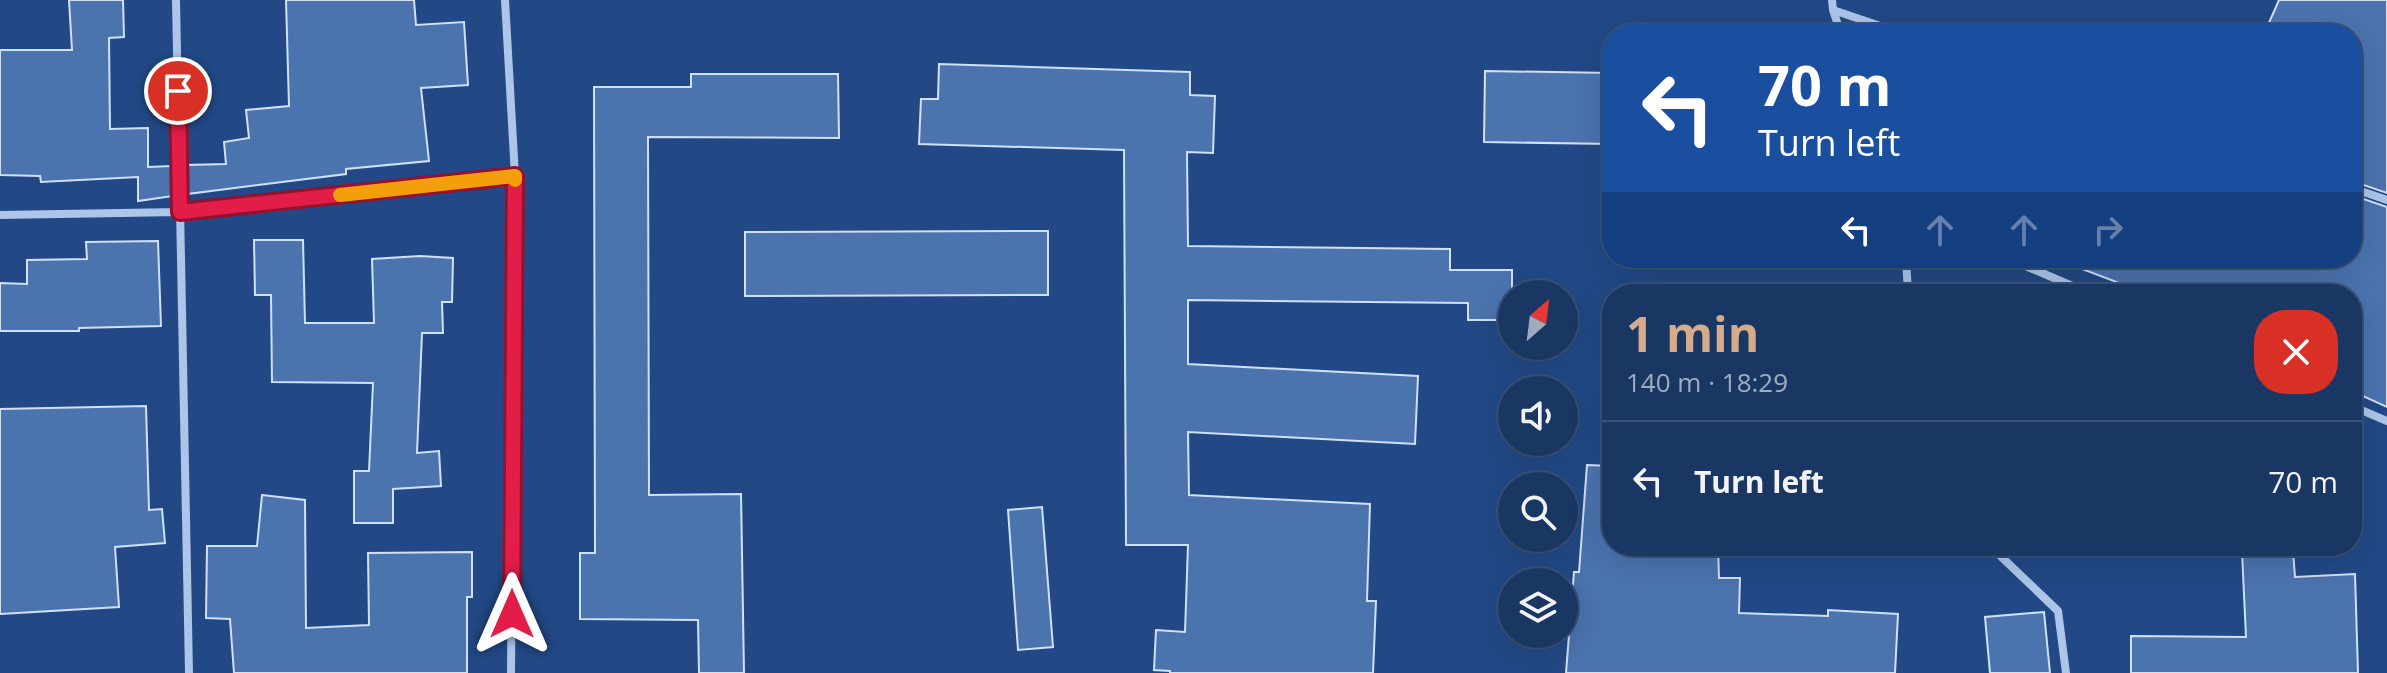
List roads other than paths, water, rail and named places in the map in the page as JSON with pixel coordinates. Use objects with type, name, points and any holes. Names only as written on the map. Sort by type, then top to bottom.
[{"type":"street","points":[[176,0],[189,673]]},
{"type":"street","points":[[505,0],[515,176],[511,673]]},
{"type":"street","points":[[1832,5],[1879,24]]},
{"type":"street","points":[[0,215],[180,212],[515,176]]},
{"type":"street","points":[[2362,191],[2387,200]]},
{"type":"street","points":[[2030,268],[2068,284]]},
{"type":"street","points":[[2362,410],[2387,421]]},
{"type":"street","points":[[2000,556],[2058,611],[2066,673]]}]
